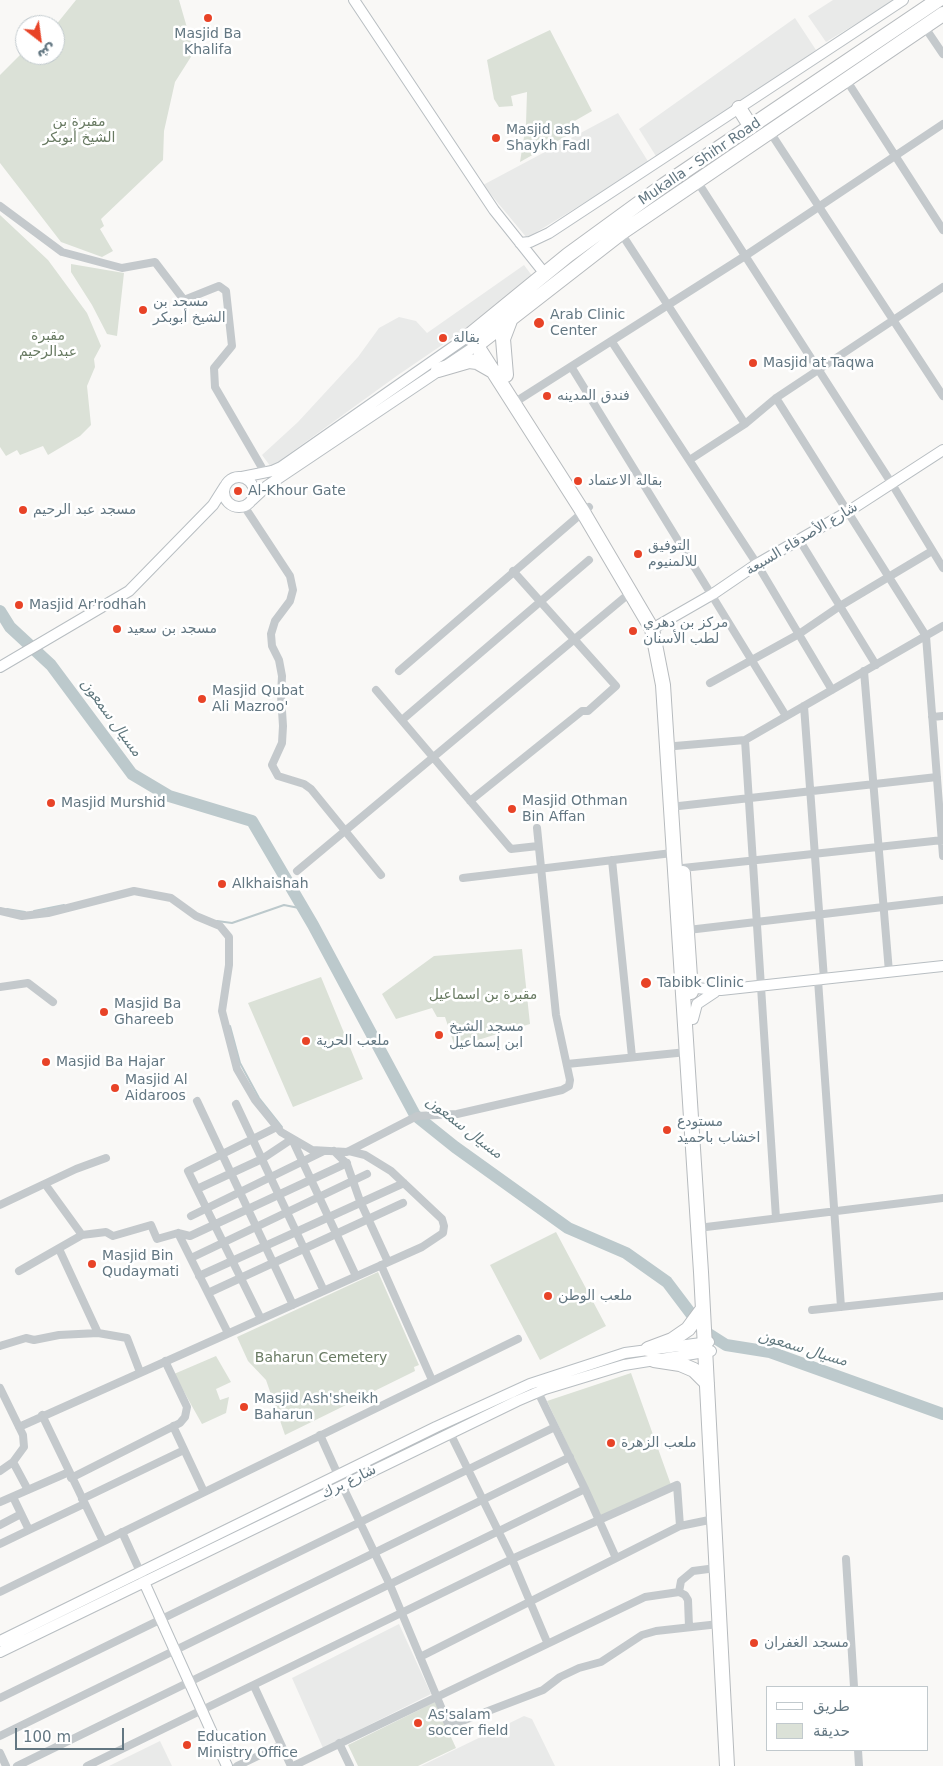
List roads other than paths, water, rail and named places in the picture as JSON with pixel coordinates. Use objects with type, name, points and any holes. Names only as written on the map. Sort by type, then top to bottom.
[{"type":"highway","name":"Mukalla - Shihr Road","points":[[478,337],[545,274],[664,185],[938,0]]},
{"type":"highway","points":[[916,14],[924,26]]},
{"type":"highway","name":"Mukalla - Shihr Road","points":[[478,337],[512,316],[620,233],[943,14]]},
{"type":"highway","points":[[739,108],[751,127]]},
{"type":"highway","points":[[664,185],[673,198]]},
{"type":"highway","points":[[501,375],[503,339],[512,316]]},
{"type":"highway","points":[[478,337],[659,625],[672,686],[676,746],[672,852],[700,1228],[736,1766]]},
{"type":"highway","points":[[438,370],[469,360],[501,375],[520,399],[586,509],[652,629],[663,685],[688,930],[693,1019],[702,1310],[708,1347],[707,1383],[727,1766]]},
{"type":"highway","points":[[651,1354],[688,1329],[702,1310]]},
{"type":"highway","points":[[651,1354],[694,1370],[707,1383]]},
{"type":"main road","points":[[354,0],[494,210],[545,274]]},
{"type":"main road","points":[[520,243],[530,242],[549,233],[903,0]]},
{"type":"main road","points":[[0,667],[129,591],[219,498],[225,486],[232,478],[265,473],[281,467],[478,337]]},
{"type":"main road","points":[[199,517],[214,510],[243,504],[438,370],[478,337]]},
{"type":"main road","name":"شارع الأصدقاء السبعة","points":[[659,625],[849,511],[943,450]]},
{"type":"main road","points":[[242,477],[253,485],[243,504]]},
{"type":"main road","points":[[225,486],[226,500],[243,504]]},
{"type":"main road","points":[[691,978],[695,988],[721,990],[943,966]]},
{"type":"main road","points":[[693,1019],[696,1004],[711,993],[721,990]]},
{"type":"main road","name":"شارع برك","points":[[0,1652],[142,1577],[530,1384],[589,1364],[708,1347]]},
{"type":"main road","name":"شارع برك","points":[[340,1480],[450,1433],[538,1392],[651,1354]]},
{"type":"main road","points":[[142,1577],[227,1766]]},
{"type":"main road","name":"شارع برك","points":[[0,1641],[142,1577]]},
{"type":"street","points":[[924,26],[943,54]]},
{"type":"street","points":[[846,81],[943,230]]},
{"type":"street","points":[[520,399],[572,368],[745,256],[943,124]]},
{"type":"street","points":[[770,132],[821,206],[943,396]]},
{"type":"street","points":[[698,181],[892,484],[943,568]]},
{"type":"street","points":[[0,206],[62,252],[122,268],[155,262],[184,300],[219,286],[226,291],[232,346],[214,368],[215,387],[265,473]]},
{"type":"street","points":[[620,233],[745,424]]},
{"type":"street","points":[[690,458],[745,424],[776,398],[943,287]]},
{"type":"street","points":[[612,342],[758,564],[832,690]]},
{"type":"street","points":[[572,368],[786,716]]},
{"type":"street","points":[[776,398],[849,511],[926,636],[932,717],[939,774],[943,856]]},
{"type":"street","points":[[243,504],[290,576],[293,590],[290,600],[275,622],[271,634],[272,646],[279,660],[282,676],[283,726],[282,743],[272,765],[278,776],[304,784],[311,790],[381,875]]},
{"type":"street","points":[[399,671],[586,509]]},
{"type":"street","points":[[800,541],[876,665]]},
{"type":"street","points":[[710,683],[799,634],[840,606],[932,551]]},
{"type":"street","points":[[402,720],[589,560]]},
{"type":"street","points":[[470,801],[582,711],[588,711],[616,686],[514,571]]},
{"type":"street","points":[[297,871],[573,638],[631,592]]},
{"type":"street","points":[[676,746],[745,740],[943,626]]},
{"type":"street","points":[[864,671],[889,972]]},
{"type":"street","points":[[376,690],[511,849],[538,846]]},
{"type":"street","points":[[804,706],[819,914],[821,979],[841,1307]]},
{"type":"street","points":[[932,717],[943,716]]},
{"type":"street","points":[[745,740],[776,1218]]},
{"type":"street","points":[[674,807],[873,784],[939,774]]},
{"type":"street","points":[[349,1151],[417,1116],[457,1114],[565,1089],[570,1080],[556,1015],[536,828]]},
{"type":"street","points":[[683,868],[942,840]]},
{"type":"street","points":[[463,878],[672,852]]},
{"type":"street","points":[[612,860],[632,1056]]},
{"type":"street","points":[[0,911],[22,916],[48,913],[134,892],[171,898],[196,916],[220,926],[229,937],[229,965],[222,1011],[235,1065],[255,1100],[277,1127],[312,1150],[349,1151],[365,1155],[380,1163],[442,1219],[444,1226],[443,1233],[435,1240],[42,1415],[19,1427]]},
{"type":"street","points":[[688,930],[943,900]]},
{"type":"street","points":[[0,987],[28,983],[54,1002]]},
{"type":"street","points":[[567,1064],[687,1052]]},
{"type":"street","points":[[197,1101],[293,1304]]},
{"type":"street","points":[[236,1104],[324,1291]]},
{"type":"street","points":[[261,1319],[188,1171],[277,1127]]},
{"type":"street","points":[[197,1189],[262,1159],[292,1138]]},
{"type":"street","points":[[292,1138],[356,1276]]},
{"type":"street","points":[[191,1216],[325,1150]]},
{"type":"street","points":[[334,1151],[346,1163],[384,1264],[432,1380]]},
{"type":"street","points":[[0,1205],[76,1169],[106,1158]]},
{"type":"street","points":[[19,1270],[82,1235],[106,1232],[113,1236],[151,1225],[157,1239],[178,1233],[190,1236],[346,1163]]},
{"type":"street","points":[[191,1258],[367,1174]]},
{"type":"street","points":[[200,1276],[360,1201],[404,1183]]},
{"type":"street","points":[[46,1184],[82,1235]]},
{"type":"street","points":[[700,1228],[943,1198]]},
{"type":"street","points":[[208,1293],[403,1203]]},
{"type":"street","points":[[178,1233],[228,1333]]},
{"type":"street","points":[[59,1249],[98,1333]]},
{"type":"street","points":[[812,1310],[943,1296]]},
{"type":"street","points":[[0,1346],[26,1338],[34,1340],[59,1335],[98,1333],[128,1338],[140,1372]]},
{"type":"street","points":[[0,1592],[518,1339]]},
{"type":"street","points":[[0,1502],[70,1475],[174,1426],[185,1417],[187,1407],[165,1361]]},
{"type":"street","points":[[0,1388],[19,1427],[24,1447],[13,1462],[0,1471]]},
{"type":"street","points":[[538,1392],[585,1488],[616,1558]]},
{"type":"street","points":[[42,1415],[103,1541]]},
{"type":"street","points":[[174,1426],[204,1492]]},
{"type":"street","points":[[0,1698],[555,1427]]},
{"type":"street","points":[[450,1433],[484,1499],[548,1642]]},
{"type":"street","points":[[320,1435],[390,1585],[449,1726],[543,1690],[560,1677],[579,1668],[601,1662],[642,1635],[656,1631],[719,1624]]},
{"type":"street","points":[[0,1544],[184,1450]]},
{"type":"street","points":[[0,1736],[570,1457]]},
{"type":"street","points":[[13,1462],[28,1490]]},
{"type":"street","points":[[87,1766],[512,1559],[677,1485],[680,1526]]},
{"type":"street","points":[[17,1766],[585,1488]]},
{"type":"street","points":[[13,1496],[29,1530]]},
{"type":"street","points":[[0,1525],[21,1514]]},
{"type":"street","points":[[420,1656],[680,1526],[714,1519]]},
{"type":"street","points":[[122,1532],[142,1577]]},
{"type":"street","points":[[846,1558],[854,1686]]},
{"type":"street","points":[[679,1592],[681,1581],[693,1571],[716,1568]]},
{"type":"street","points":[[254,1686],[292,1766],[645,1597],[679,1592],[685,1595],[688,1600],[689,1627]]},
{"type":"street","points":[[339,1744],[350,1766]]},
{"type":"street","points":[[237,1766],[281,1745]]},
{"type":"street","points":[[858,1751],[859,1766]]},
{"type":"street","points":[[0,1753],[6,1766]]},
{"type":"waterway","name":"مسيال سمعون","points":[[0,611],[10,627],[51,665],[132,774],[169,796],[252,821],[313,925],[415,1115],[455,1147],[568,1228],[626,1253],[667,1282],[704,1331],[726,1345],[770,1352],[943,1414]]},
{"type":"waterway","points":[[34,911],[64,905]]},
{"type":"waterway","points":[[217,921],[232,923],[284,905],[304,909]]},
{"type":"waterway","points":[[7,909],[25,912]]},
{"type":"waterway","points":[[230,1026],[240,1063],[259,1098],[282,1127]]},
{"type":"place","name":"Masjid Ba Khalifa","points":[[208,18]]},
{"type":"place","name":"Masjid ash Shaykh Fadl","points":[[496,138]]},
{"type":"place","name":"مسجد بن الشيخ أبوبكر","points":[[143,310]]},
{"type":"place","name":"Arab Clinic Center","points":[[539,323]]},
{"type":"place","name":"بقالة","points":[[443,338]]},
{"type":"place","name":"Masjid at Taqwa","points":[[753,363]]},
{"type":"place","name":"فندق المدينه","points":[[547,396]]},
{"type":"place","name":"بقالة الاعتماد","points":[[578,481]]},
{"type":"place","name":"Al-Khour Gate","points":[[238,491]]},
{"type":"place","name":"مسجد عبد الرحيم","points":[[23,510]]},
{"type":"place","name":"التوفيق للالمنيوم","points":[[638,554]]},
{"type":"place","name":"Masjid Ar'rodhah","points":[[19,605]]},
{"type":"place","name":"مسجد بن سعيد","points":[[117,629]]},
{"type":"place","name":"مركز بن دهري لطب الأسنان","points":[[633,631]]},
{"type":"place","name":"Masjid Qubat Ali Mazroo'","points":[[202,699]]},
{"type":"place","name":"Masjid Murshid","points":[[51,803]]},
{"type":"place","name":"Masjid Othman Bin Affan","points":[[512,809]]},
{"type":"place","name":"Alkhaishah","points":[[222,884]]},
{"type":"place","name":"Tabibk Clinic","points":[[646,983]]},
{"type":"place","name":"Masjid Ba Ghareeb","points":[[104,1012]]},
{"type":"place","name":"مسجد الشيخ ابن إسماعيل","points":[[439,1035]]},
{"type":"place","name":"ملعب الحرية","points":[[306,1041]]},
{"type":"place","name":"Masjid Ba Hajar","points":[[46,1062]]},
{"type":"place","name":"Masjid Al Aidaroos","points":[[115,1088]]},
{"type":"place","name":"مستودع اخشاب باحميد","points":[[667,1130]]},
{"type":"place","name":"Masjid Bin Qudaymati","points":[[92,1264]]},
{"type":"place","name":"ملعب الوطن","points":[[548,1296]]},
{"type":"place","name":"Masjid Ash'sheikh Baharun","points":[[244,1407]]},
{"type":"place","name":"ملعب الزهرة","points":[[611,1443]]},
{"type":"place","name":"مسجد الغفران","points":[[754,1643]]},
{"type":"place","name":"As'salam soccer field","points":[[418,1723]]},
{"type":"place","name":"Education Ministry Office","points":[[187,1745]]},
{"type":"park label","name":"مقبرة بن الشيخ أبوبكر","points":[[79,130]]},
{"type":"park label","name":"مقبرة عبدالرحيم","points":[[48,344]]},
{"type":"park label","name":"مقبرة بن اسماعيل","points":[[483,995]]},
{"type":"park label","name":"Baharun Cemetery","points":[[321,1358]]}]
